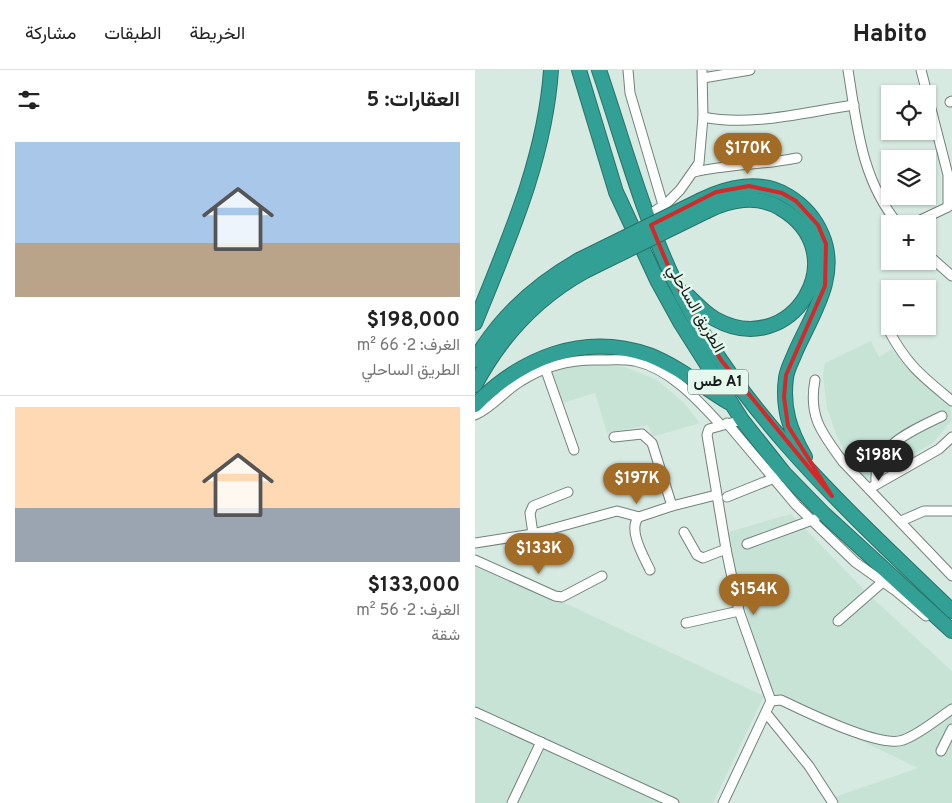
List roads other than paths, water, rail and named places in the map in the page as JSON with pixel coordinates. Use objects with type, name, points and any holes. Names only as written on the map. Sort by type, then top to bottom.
[{"type":"highway","points":[[475,323],[531,174],[543,131],[551,70]]},
{"type":"highway","name":"الطريق الساحلي","points":[[579,70],[616,192],[657,282],[731,404],[779,476],[818,517],[887,579],[950,629]]},
{"type":"highway","name":"الطريق الساحلي","points":[[599,70],[647,216],[674,280],[721,360],[796,456],[833,496],[952,611]]},
{"type":"highway","points":[[475,360],[495,330],[537,288],[704,206],[731,188],[749,186],[767,188],[783,193],[796,201],[818,225],[826,244],[828,263],[825,286],[786,375],[784,397],[789,426],[804,456],[833,496]]},
{"type":"highway","points":[[674,280],[714,319],[736,328],[758,329],[778,323],[793,314],[810,289],[815,268],[814,247],[806,230],[792,215],[775,205],[757,200],[735,200],[704,206]]},
{"type":"highway","points":[[475,385],[498,348],[527,312],[582,266]]},
{"type":"highway","points":[[479,408],[493,386],[515,370],[562,350],[589,347],[617,348],[648,355],[675,368],[731,404]]},
{"type":"street","points":[[628,70],[630,93],[663,205]]},
{"type":"street","points":[[647,216],[680,190],[694,172],[701,151],[703,74],[749,70]]},
{"type":"street","points":[[848,70],[860,146],[871,182],[892,215]]},
{"type":"street","points":[[921,70],[948,175],[950,207],[932,215]]},
{"type":"street","points":[[703,117],[743,121],[853,105]]},
{"type":"street","points":[[694,172],[747,163],[769,164],[797,158]]},
{"type":"street","points":[[936,262],[952,276]]},
{"type":"street","points":[[891,335],[903,357],[920,375],[952,401]]},
{"type":"street","points":[[475,415],[479,408],[519,382],[545,368],[577,359],[635,361],[654,369],[693,394],[779,476],[727,497]]},
{"type":"street","points":[[545,368],[574,450]]},
{"type":"street","points":[[815,380],[812,398],[817,424],[843,462],[873,486],[901,521],[952,576]]},
{"type":"street","points":[[475,421],[479,408]]},
{"type":"street","points":[[873,486],[876,464],[885,452],[903,436],[942,416]]},
{"type":"street","points":[[723,803],[771,701],[739,611],[716,495],[707,435],[709,429],[742,420]]},
{"type":"street","points":[[614,437],[642,434],[652,443],[672,506]]},
{"type":"street","points":[[873,486],[939,450],[952,436]]},
{"type":"street","points":[[533,534],[530,513],[533,506],[568,492]]},
{"type":"street","points":[[650,570],[634,528],[635,521],[639,517],[672,506],[716,495]]},
{"type":"street","points":[[475,543],[533,534],[617,511],[639,517]]},
{"type":"street","points":[[901,521],[924,511],[952,511]]},
{"type":"street","points":[[747,544],[818,517]]},
{"type":"street","points":[[684,532],[697,555],[703,558],[726,549]]},
{"type":"street","points":[[475,560],[555,596],[562,597],[602,576]]},
{"type":"street","points":[[838,620],[887,579]]},
{"type":"street","points":[[686,623],[739,611]]},
{"type":"street","points":[[771,701],[781,700],[862,735],[893,742],[904,740],[952,709]]},
{"type":"street","points":[[475,712],[674,803]]},
{"type":"street","points":[[766,713],[809,766],[833,803]]},
{"type":"street","points":[[941,751],[952,729]]},
{"type":"street","points":[[512,803],[541,742]]}]
